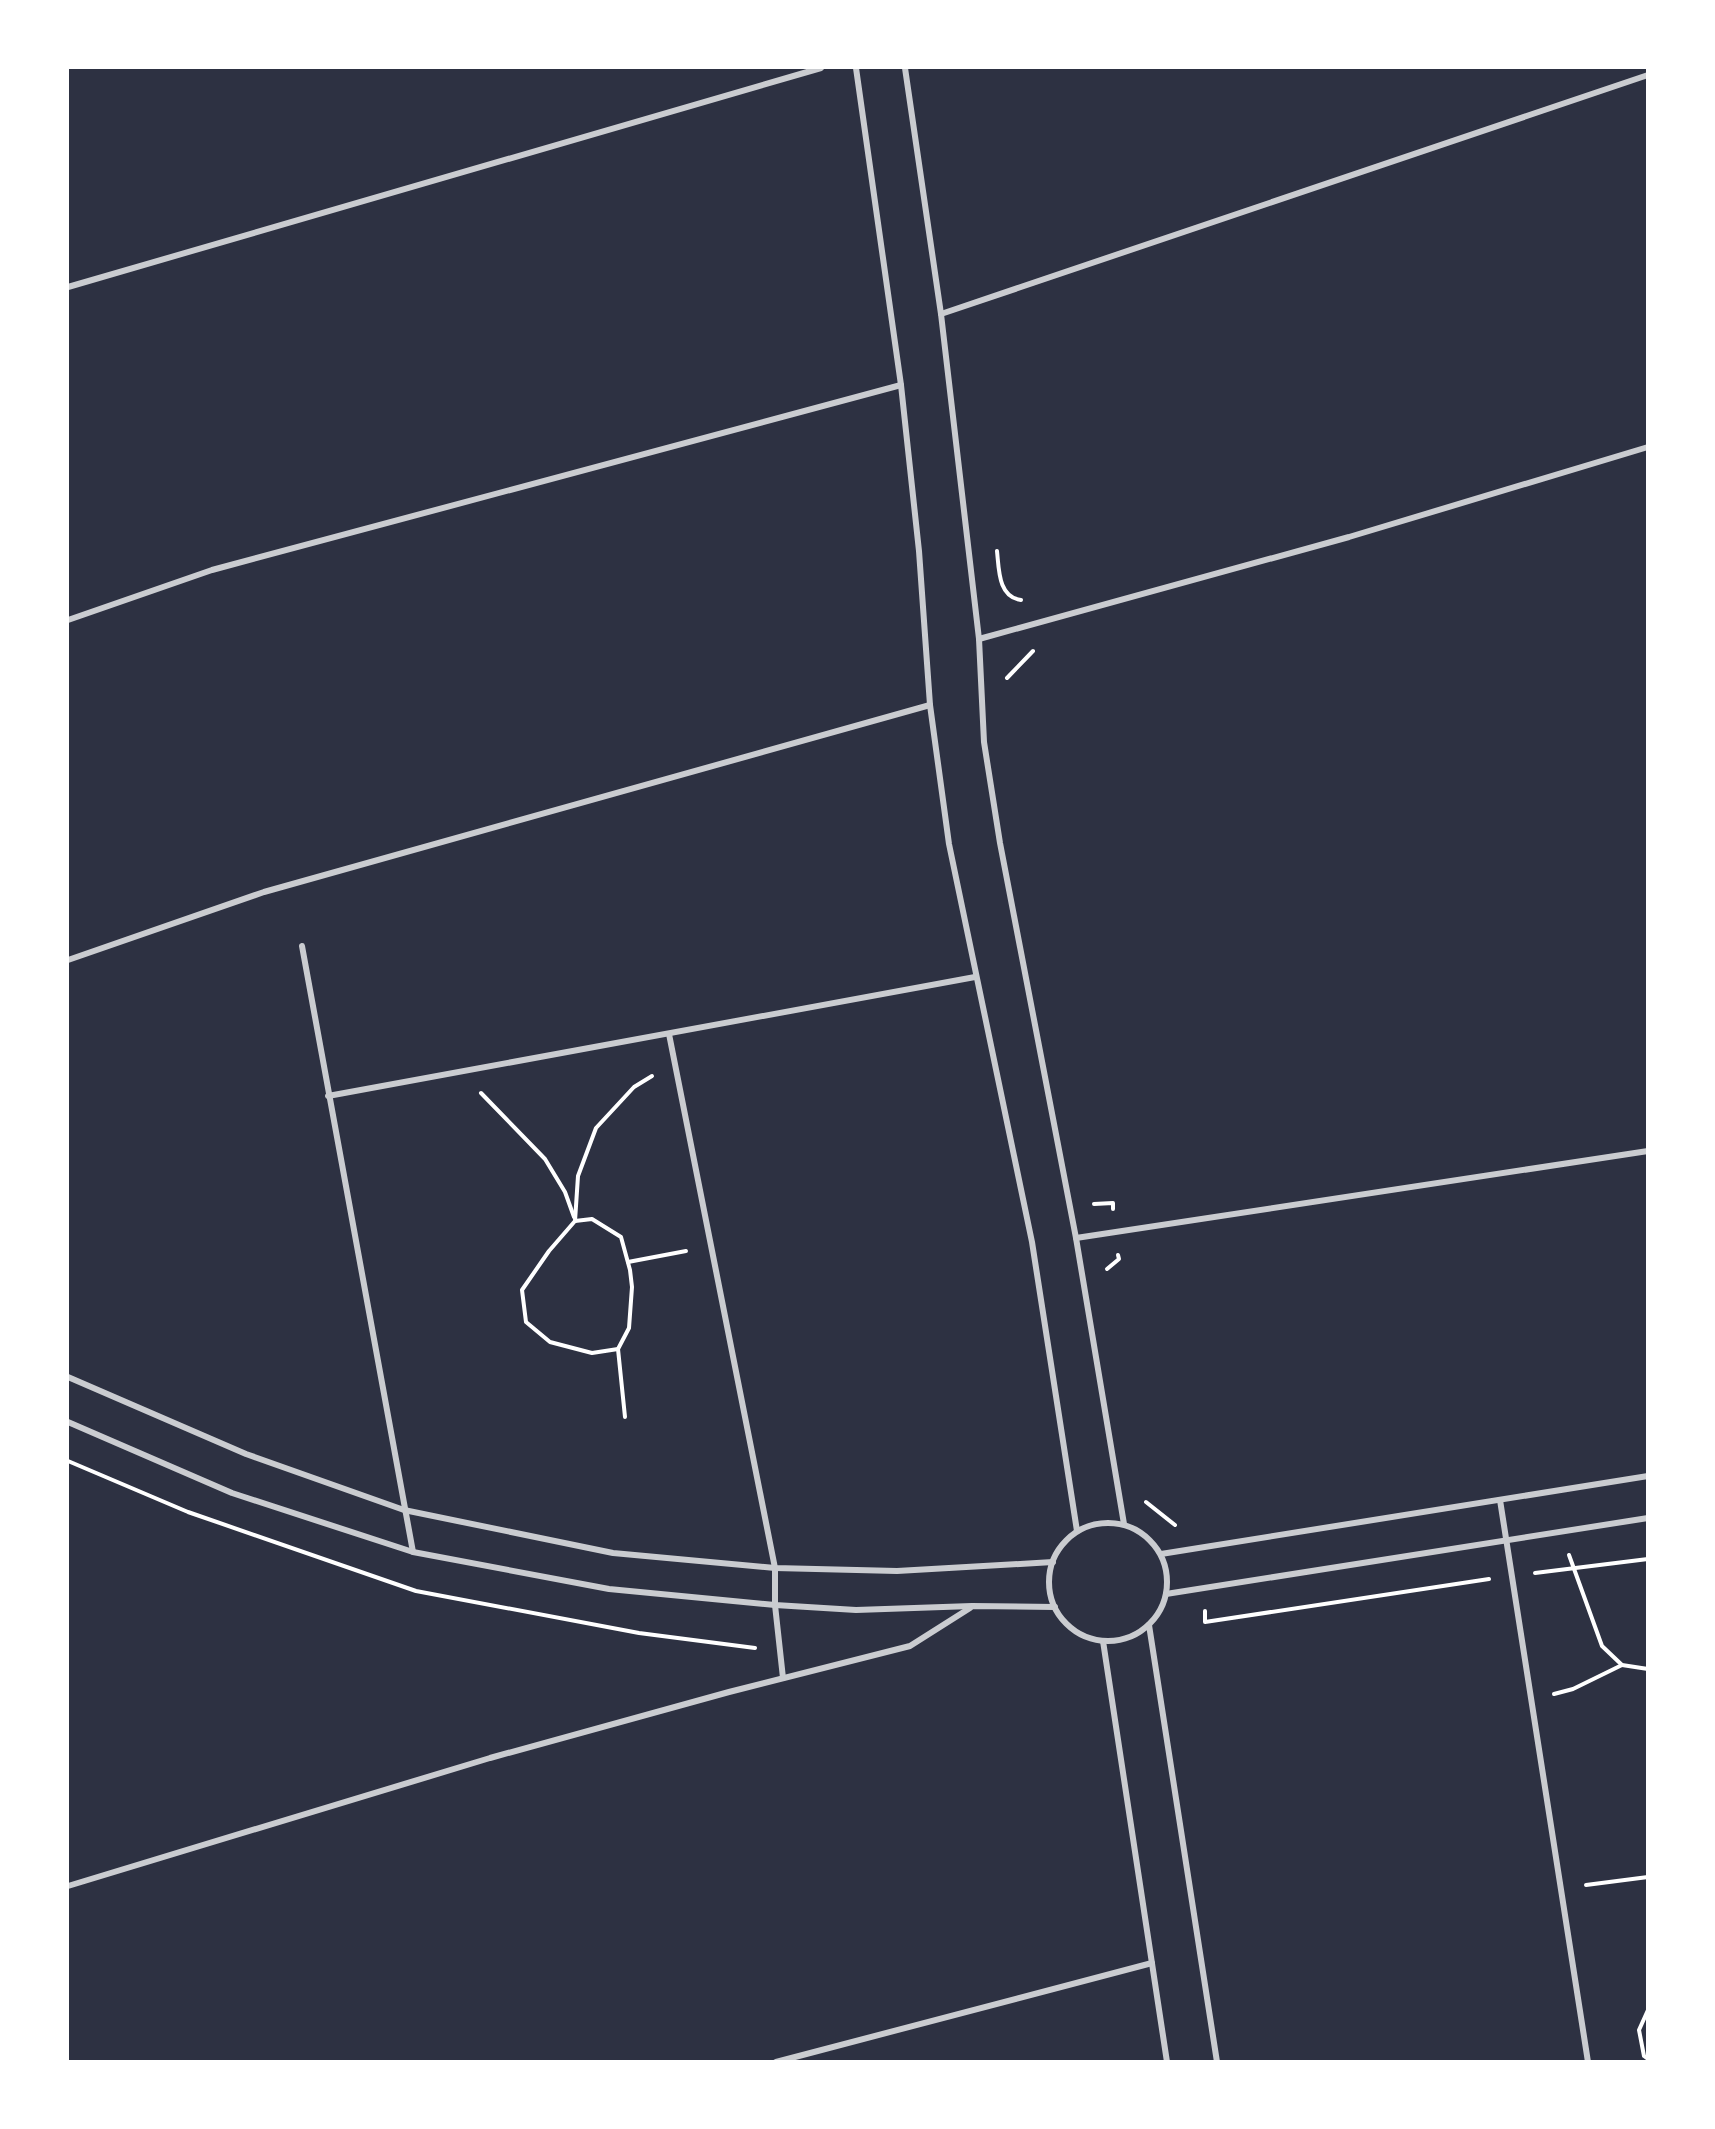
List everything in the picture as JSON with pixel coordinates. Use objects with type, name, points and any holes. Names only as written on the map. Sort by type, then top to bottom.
[{"type":"street","points":[[68,287],[821,68]]},
{"type":"street","points":[[856,68],[902,385],[919,551],[930,705],[949,844],[1032,1242],[1077,1531]]},
{"type":"street","points":[[905,68],[941,315],[980,639],[984,742],[1000,843],[1076,1238],[1124,1524]]},
{"type":"street","points":[[941,315],[1647,75]]},
{"type":"street","points":[[68,620],[212,570],[902,385]]},
{"type":"street","points":[[980,639],[1349,537],[1647,447]]},
{"type":"street","points":[[68,960],[264,891],[930,705]]},
{"type":"street","points":[[302,946],[413,1552]]},
{"type":"street","points":[[328,1096],[975,977]]},
{"type":"street","points":[[669,1034],[776,1568],[775,1605],[783,1678]]},
{"type":"street","points":[[1076,1238],[1647,1151]]},
{"type":"street","points":[[68,1377],[246,1454],[404,1509],[613,1553],[776,1568],[897,1571],[1053,1562]]},
{"type":"street","points":[[68,1413],[68,1423],[232,1493],[413,1552],[609,1589],[775,1605],[856,1610],[1055,1606]]},
{"type":"street","points":[[1161,1554],[1647,1476]]},
{"type":"street","points":[[1500,1500],[1588,2061]]},
{"type":"street","points":[[1166,1594],[1647,1518]]},
{"type":"street","points":[[1100,1523],[1124,1524],[1146,1536],[1161,1554],[1167,1574],[1166,1594],[1160,1611],[1149,1625],[1128,1638],[1103,1641],[1083,1635],[1066,1623],[1055,1606],[1049,1585],[1053,1562],[1062,1545],[1077,1531],[1100,1523]]},
{"type":"street","points":[[68,1886],[490,1758],[783,1678],[910,1646],[972,1606]]},
{"type":"street","points":[[1149,1625],[1217,2061]]},
{"type":"street","points":[[1103,1641],[1167,2061]]},
{"type":"street","points":[[776,2061],[1152,1963]]},
{"type":"path","points":[[995,542],[1003,589],[1014,599],[1031,602],[1036,623],[1037,648],[1008,675],[1006,684]]},
{"type":"path","points":[[618,1349],[592,1353],[550,1342],[526,1322],[522,1290],[549,1251],[575,1221],[578,1176],[596,1128],[633,1087],[675,1064]]},
{"type":"path","points":[[463,1072],[545,1159],[565,1192],[575,1221]]},
{"type":"path","points":[[1093,1204],[1113,1203],[1119,1259],[1104,1271]]},
{"type":"path","points":[[575,1221],[592,1219],[621,1237],[628,1262],[632,1287],[629,1328],[618,1349],[625,1417]]},
{"type":"path","points":[[628,1262],[712,1247]]},
{"type":"path","points":[[1144,1500],[1200,1548]]},
{"type":"path","points":[[1561,1532],[1602,1646],[1622,1665],[1647,1669]]},
{"type":"path","points":[[1204,1588],[1205,1622],[1511,1575],[1574,1570],[1647,1559]]},
{"type":"path","points":[[1531,1700],[1574,1689],[1622,1665]]},
{"type":"path","points":[[1561,1888],[1647,1877]]},
{"type":"path","points":[[1647,2010],[1639,2030],[1644,2056],[1647,2059]]}]
